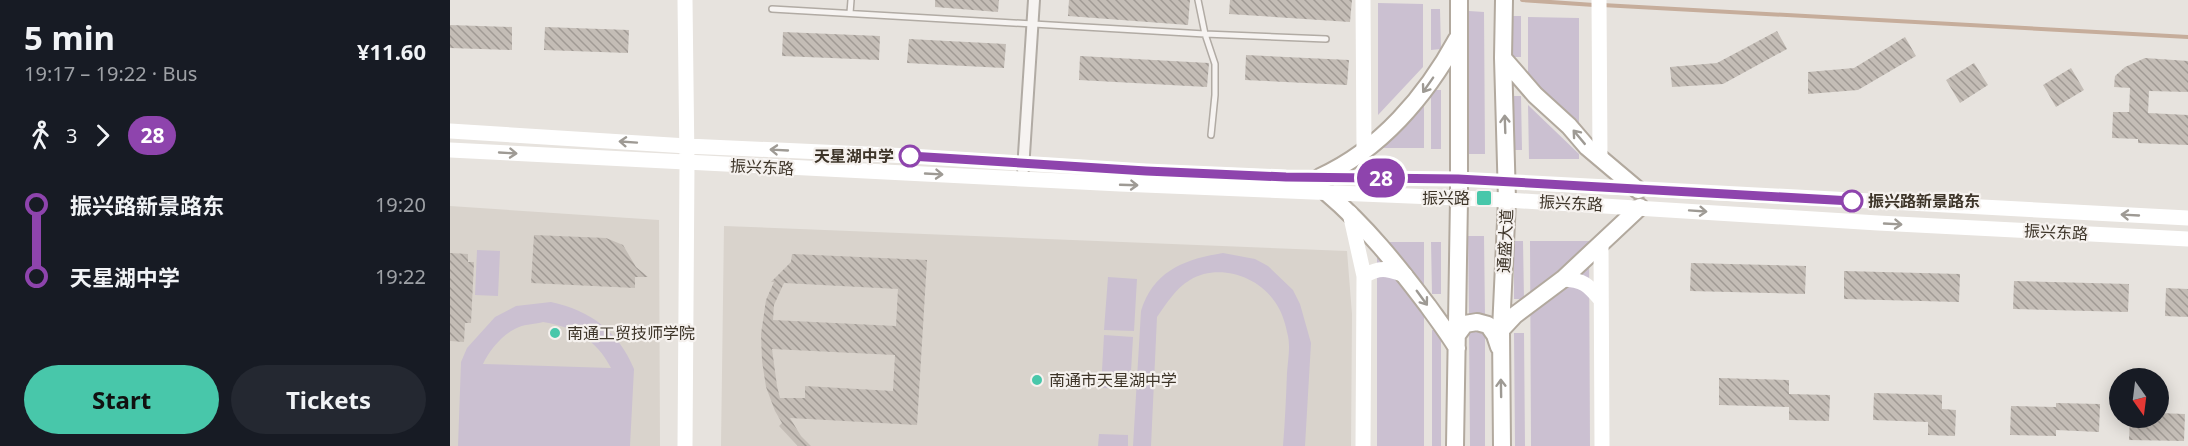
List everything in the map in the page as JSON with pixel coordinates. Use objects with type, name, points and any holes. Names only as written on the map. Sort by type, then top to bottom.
[{"type":"main road","points":[[685,0],[687,146],[685,446]]},
{"type":"main road","points":[[1364,0],[1364,150]]},
{"type":"main road","points":[[1455,446],[1459,5]]},
{"type":"main road","name":"通盛大道","points":[[1502,446],[1501,330],[1507,200],[1503,58],[1504,6]]},
{"type":"main road","points":[[1599,8],[1600,158]]},
{"type":"main road","points":[[1457,341],[1448,333],[1405,275],[1323,185],[1400,119],[1424,91],[1459,35]]},
{"type":"main road","points":[[1503,58],[1535,95],[1569,126],[1587,147],[1638,190]]},
{"type":"main road","name":"振兴东路","points":[[450,131],[687,146],[910,156],[1023,171]]},
{"type":"main road","name":"振兴东路","points":[[450,150],[687,163],[1023,171],[1323,185],[1458,179],[2188,218]]},
{"type":"main road","name":"振兴东路","points":[[1323,185],[1370,193],[1459,199],[1640,207],[1878,223],[2188,239]]},
{"type":"main road","points":[[1501,330],[1515,315],[1563,279],[1640,207]]},
{"type":"main road","points":[[1350,213],[1364,276],[1363,446]]},
{"type":"main road","points":[[1601,245],[1602,446]]},
{"type":"main road","points":[[1364,276],[1377,269],[1389,269],[1405,275]]},
{"type":"main road","points":[[1563,279],[1577,279],[1588,285],[1601,300]]},
{"type":"main road","points":[[1457,341],[1465,324],[1477,322],[1488,325],[1495,335],[1501,354]]},
{"type":"street","points":[[1023,171],[1034,0]]},
{"type":"lane","points":[[850,13],[851,0]]},
{"type":"lane","points":[[1198,0],[1205,34],[1215,64],[1211,135]]},
{"type":"lane","points":[[772,9],[1326,39]]},
{"type":"shaded area","points":[[1378,3],[1423,4],[1423,67],[1378,115]]},
{"type":"shaded area","points":[[1431,9],[1440,9],[1441,49],[1431,50]]},
{"type":"shaded area","points":[[1469,11],[1484,12],[1485,154],[1469,154]]},
{"type":"shaded area","points":[[1511,16],[1521,16],[1521,57],[1512,57]]},
{"type":"shaded area","points":[[1528,17],[1579,18],[1579,126],[1528,78]]},
{"type":"shaded area","points":[[1431,90],[1441,90],[1441,149],[1431,149]]},
{"type":"shaded area","points":[[1512,96],[1521,96],[1522,150],[1512,150]]},
{"type":"shaded area","points":[[1424,101],[1424,148],[1378,148]]},
{"type":"shaded area","points":[[1528,105],[1579,154],[1579,159],[1529,159]]},
{"type":"shaded area","name":"南通工贸技师学院","points":[[450,206],[659,220],[660,446],[450,446]]},
{"type":"shaded area","name":"南通市天星湖中学","points":[[724,226],[1347,251],[1352,314],[1351,446],[721,446]]},
{"type":"shaded area","points":[[1468,236],[1484,236],[1485,315],[1469,316]]},
{"type":"shaded area","points":[[1514,241],[1523,241],[1524,299],[1514,299]]},
{"type":"shaded area","points":[[1530,241],[1589,241],[1590,446],[1531,446]]},
{"type":"shaded area","points":[[1377,242],[1424,242],[1424,446],[1377,446]]},
{"type":"shaded area","points":[[1431,242],[1441,242],[1441,294],[1432,294]]},
{"type":"shaded area","points":[[477,250],[500,251],[498,296],[475,295]]},
{"type":"shaded area","points":[[1223,253],[1255,259],[1268,266],[1293,290],[1300,304],[1311,343],[1305,446],[1283,446],[1289,347],[1286,328],[1279,309],[1268,293],[1248,279],[1237,275],[1213,273],[1190,280],[1180,288],[1157,317],[1151,446],[1133,446],[1141,311],[1146,297],[1162,277],[1172,269],[1196,259]]},
{"type":"shaded area","points":[[1108,277],[1137,279],[1134,331],[1104,330]]},
{"type":"shaded area","points":[[551,302],[565,306],[590,317],[620,344],[634,369],[630,446],[458,446],[461,362],[467,348],[495,317],[516,306]],"holes":[[[543,322],[574,331],[592,342],[611,368],[483,364],[498,342],[513,330]]]},
{"type":"shaded area","points":[[1432,330],[1441,330],[1441,446],[1432,446]]},
{"type":"shaded area","points":[[1469,330],[1485,330],[1485,446],[1470,446]]},
{"type":"shaded area","points":[[1514,333],[1524,333],[1525,446],[1515,446]]},
{"type":"shaded area","points":[[1104,335],[1133,337],[1130,389],[1101,388]]},
{"type":"shaded area","points":[[1099,434],[1128,435],[1128,446],[1098,446]]},
{"type":"building","points":[[935,0],[999,0],[998,12],[935,7]]},
{"type":"building","points":[[1069,0],[1190,0],[1188,25],[1068,16]]},
{"type":"building","points":[[1230,0],[1352,0],[1350,22],[1229,14]]},
{"type":"building","points":[[450,25],[512,27],[512,50],[450,48]]},
{"type":"building","points":[[545,27],[629,30],[628,53],[544,50]]},
{"type":"building","points":[[1777,31],[1787,49],[1723,84],[1672,87],[1670,67],[1717,63]]},
{"type":"building","points":[[783,32],[880,36],[879,60],[782,56]]},
{"type":"building","points":[[1905,37],[1916,56],[1858,90],[1808,94],[1808,72],[1854,68]]},
{"type":"building","points":[[909,39],[1006,44],[1004,68],[907,63]]},
{"type":"building","points":[[1246,55],[1349,60],[1347,85],[1245,80]]},
{"type":"building","points":[[1080,56],[1209,63],[1207,87],[1079,80]]},
{"type":"building","points":[[2145,58],[2188,61],[2188,92],[2149,91],[2148,113],[2188,115],[2188,145],[2138,143],[2138,139],[2112,138],[2113,112],[2129,112],[2130,88],[2114,87],[2115,76],[2125,67]]},
{"type":"building","points":[[1974,63],[1988,85],[1960,103],[1946,80]]},
{"type":"building","points":[[2071,68],[2084,90],[2056,107],[2043,85]]},
{"type":"building","points":[[534,235],[606,238],[623,245],[636,267],[648,277],[635,277],[635,288],[531,283]]},
{"type":"building","points":[[450,253],[468,254],[468,262],[474,262],[471,323],[465,323],[464,342],[450,341]]},
{"type":"building","points":[[792,254],[927,260],[917,425],[790,418],[801,436],[811,446],[798,446],[779,426],[782,423],[766,387],[761,334],[766,300],[774,282],[771,282],[791,262]],"holes":[[[784,283],[898,289],[896,326],[773,320],[774,305]],[[772,349],[895,355],[893,391],[805,386],[805,398],[780,398]]]},
{"type":"building","points":[[1691,263],[1806,266],[1805,294],[1690,291]]},
{"type":"building","points":[[1844,271],[1960,274],[1959,302],[1844,299]]},
{"type":"building","points":[[2014,281],[2129,284],[2128,312],[2013,309]]},
{"type":"building","points":[[2166,288],[2188,289],[2188,317],[2165,316]]},
{"type":"building","points":[[1719,378],[1789,380],[1789,394],[1830,395],[1829,421],[1789,420],[1789,407],[1719,405]]},
{"type":"building","points":[[1874,393],[1942,395],[1942,409],[1956,410],[1955,436],[1928,435],[1928,422],[1873,420]]},
{"type":"building","points":[[2056,403],[2100,404],[2099,432],[2056,430],[2056,436],[2010,435],[2011,406],[2056,407]]},
{"type":"building","points":[[2169,413],[2185,414],[2184,441],[2129,440],[2130,428],[2169,428]]},
{"type":"waterway","points":[[1522,0],[1594,5]]},
{"type":"waterway","points":[[1602,5],[2188,37]]},
{"type":"bus line","name":"28","points":[[910,156],[1146,171],[1286,177],[1458,179],[1852,201]]},
{"type":"place","name":"天星湖中学","points":[[910,156]]},
{"type":"place","name":"振兴路","points":[[1484,198]]},
{"type":"place","name":"振兴路新景路东","points":[[1852,201]]},
{"type":"place","name":"南通工贸技师学院","points":[[555,333]]},
{"type":"place","name":"南通市天星湖中学","points":[[1037,380]]}]
